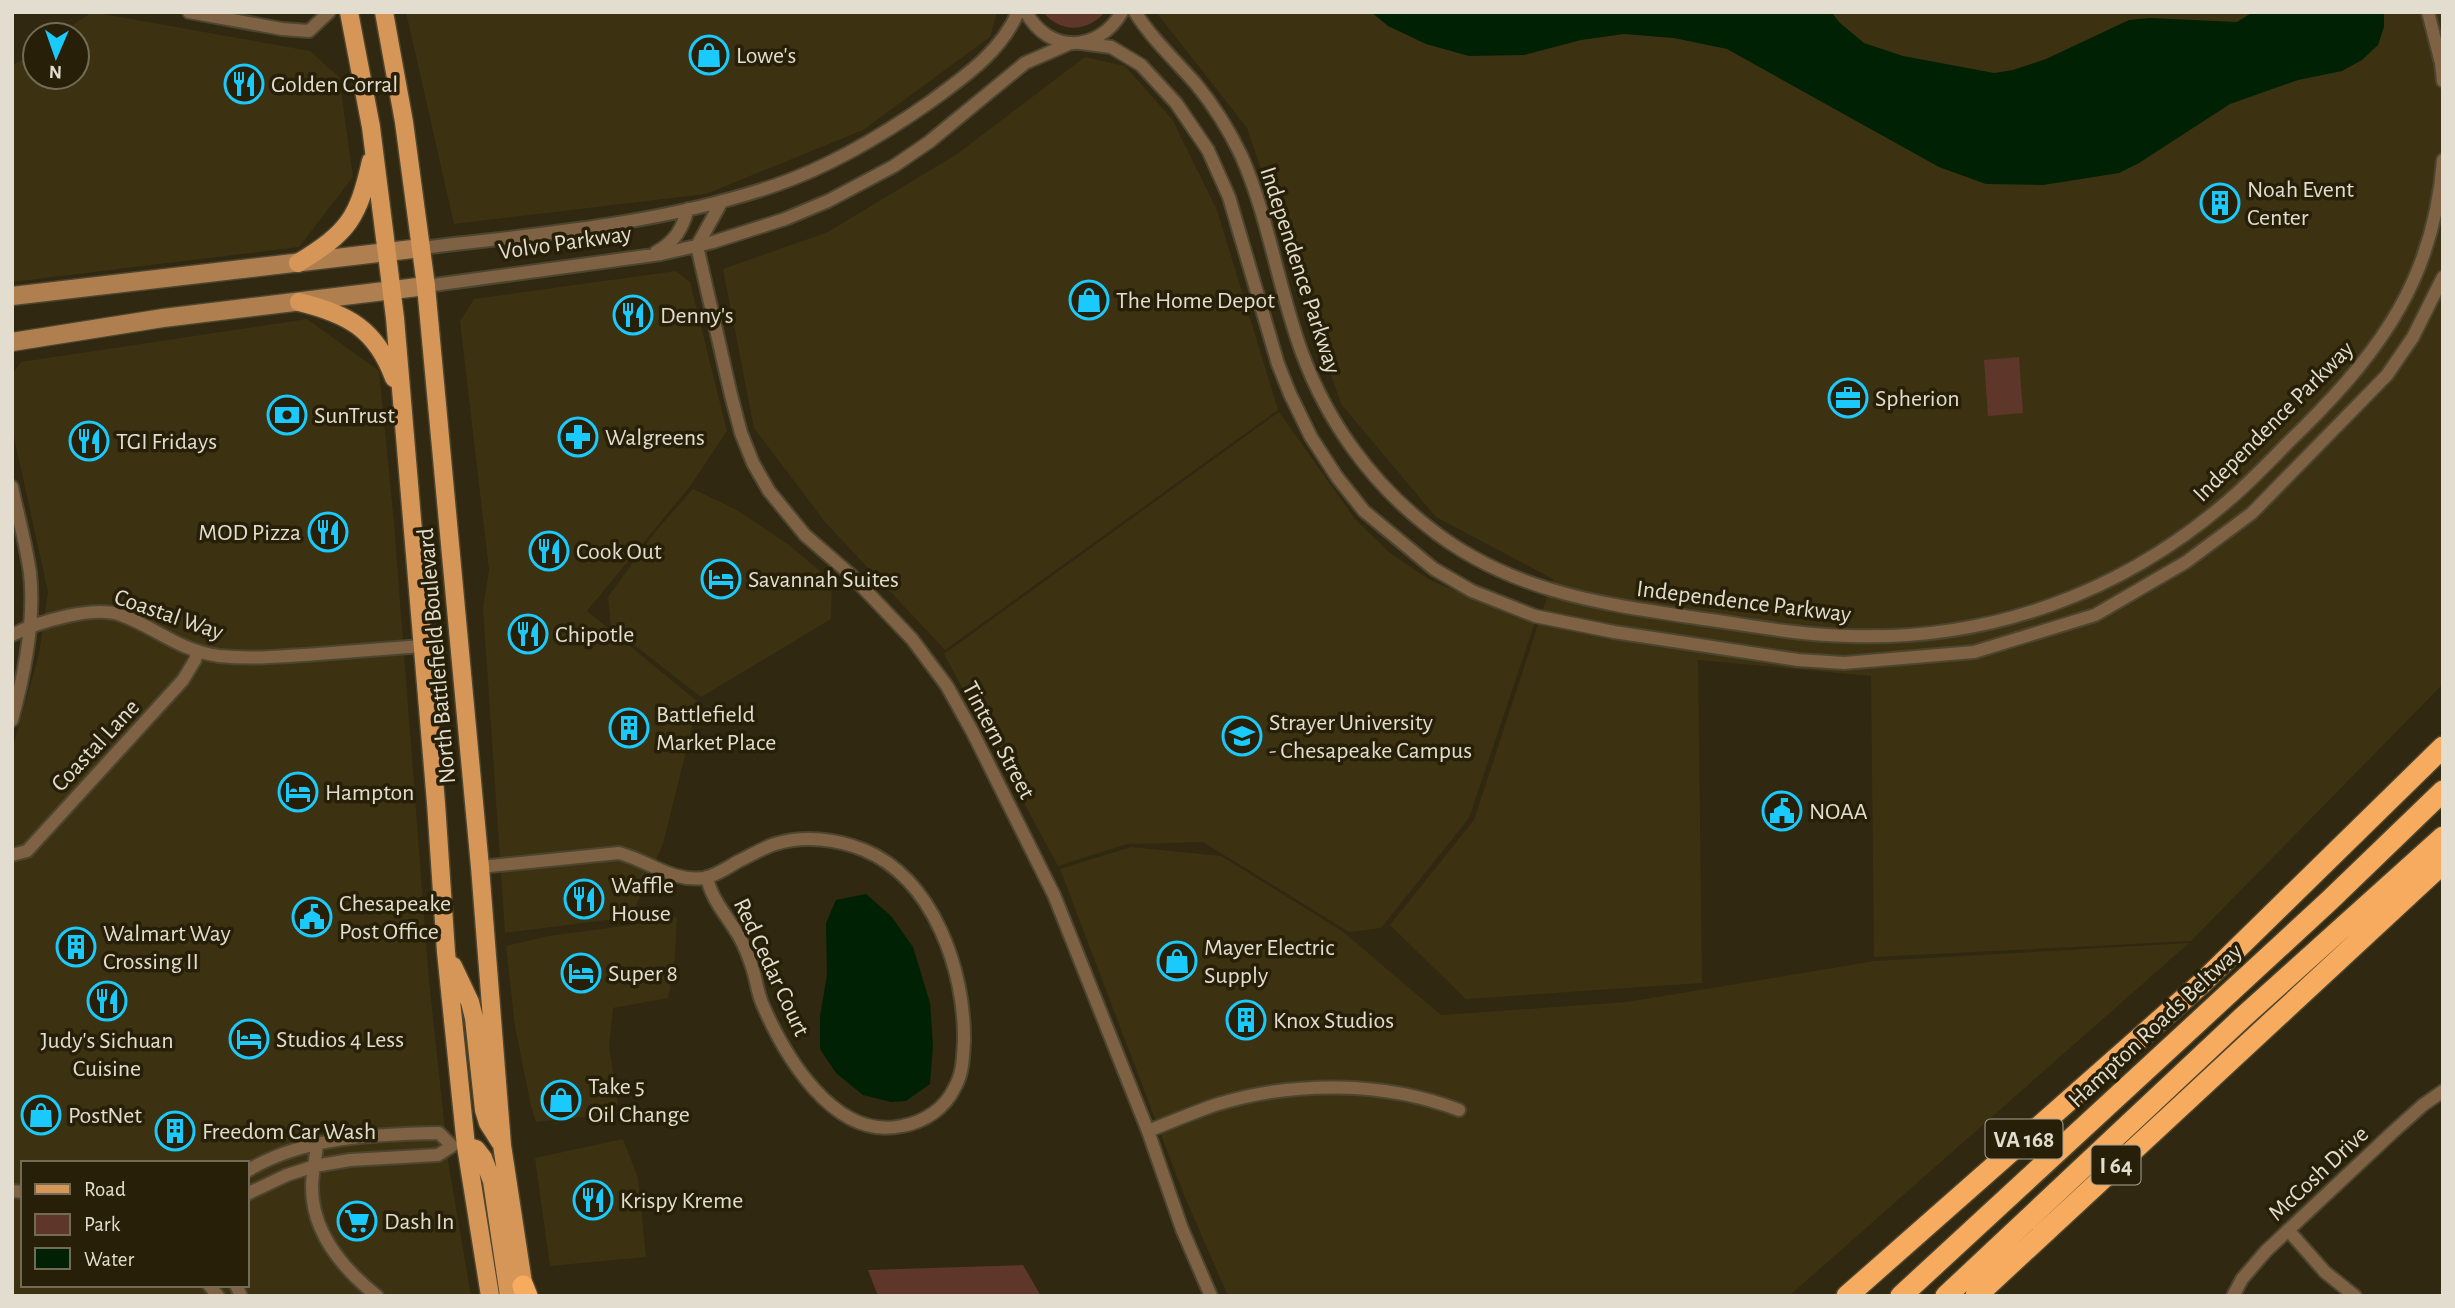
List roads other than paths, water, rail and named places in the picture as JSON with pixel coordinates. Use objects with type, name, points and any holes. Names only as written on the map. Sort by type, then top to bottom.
[{"type":"highway","name":"VA 168","points":[[1847,1296],[2202,983],[2443,747]]},
{"type":"highway","name":"Hampton Roads Beltway","points":[[1901,1296],[2330,900],[2443,791]]},
{"type":"highway","points":[[1914,1296],[2443,802]]},
{"type":"highway","points":[[1946,1296],[2242,1018],[2443,837]]},
{"type":"highway","name":"I 64","points":[[1976,1296],[2443,863]]},
{"type":"main road","name":"North Battlefield Boulevard","points":[[349,12],[373,145],[392,291],[446,952],[459,1146],[490,1296]]},
{"type":"main road","name":"North Battlefield Boulevard","points":[[384,12],[404,122],[426,286],[481,867],[502,1145],[521,1293]]},
{"type":"main road","points":[[298,263],[333,241],[348,225],[364,193],[373,145]]},
{"type":"main road","name":"Volvo Parkway","points":[[12,296],[421,248]]},
{"type":"main road","name":"Volvo Parkway","points":[[12,342],[171,317],[426,286]]},
{"type":"main road","points":[[299,302],[334,311],[366,332],[387,360],[402,402]]},
{"type":"main road","points":[[446,952],[470,1002],[484,1110],[488,1123],[502,1145]]},
{"type":"main road","points":[[459,1146],[476,1149],[489,1171],[521,1293]]},
{"type":"street","points":[[189,12],[282,29],[309,31],[329,12]]},
{"type":"street","name":"Volvo Parkway","points":[[421,248],[611,224],[722,201],[779,184],[823,165],[906,118],[985,58],[1006,36],[1018,12]]},
{"type":"street","points":[[1026,12],[1042,33],[1053,39],[1076,43]]},
{"type":"street","name":"Volvo Parkway","points":[[426,286],[649,256],[697,246],[785,219],[864,183],[929,142],[1025,63],[1076,43],[1093,40],[1105,33],[1122,12]]},
{"type":"street","name":"Independence Parkway","points":[[1135,12],[1159,46],[1214,107],[1229,133],[1256,196],[1301,351],[1324,403],[1358,456],[1395,499],[1424,524],[1471,556],[1544,589],[1600,603],[1785,631],[1853,637],[1901,635],[1964,628],[2004,619],[2080,596],[2129,572],[2193,529],[2231,499],[2336,395],[2396,317],[2421,264],[2440,198],[2443,160]]},
{"type":"street","points":[[2428,12],[2443,81]]},
{"type":"street","name":"Independence Parkway","points":[[1076,43],[1111,47],[1141,65],[1176,103],[1208,150],[1229,197],[1278,364],[1290,394],[1311,437],[1364,512],[1434,569],[1472,591],[1535,616],[1614,632],[1798,660],[1844,663],[1974,652],[2095,615],[2186,562],[2252,513],[2387,376],[2413,337],[2443,277]]},
{"type":"street","points":[[697,246],[722,201]]},
{"type":"street","points":[[649,256],[664,248],[677,236],[688,209]]},
{"type":"street","name":"Tintern Street","points":[[697,246],[731,395],[741,433],[753,463],[769,491],[806,536],[891,615],[912,639],[947,686],[972,731],[1049,885],[1148,1131],[1182,1229],[1211,1296]]},
{"type":"street","points":[[12,487],[30,576],[29,626],[21,685],[12,720]]},
{"type":"street","name":"Coastal Way","points":[[12,635],[29,626],[106,612],[133,620],[173,642],[197,651],[253,658],[422,646]]},
{"type":"street","name":"Coastal Lane","points":[[12,855],[27,851],[183,680],[195,660],[197,651]]},
{"type":"street","name":"Red Cedar Court","points":[[481,867],[619,853],[632,856],[673,876],[690,878],[708,877],[775,844],[798,840],[822,839],[846,843],[868,852],[889,864],[906,880],[927,908],[953,962],[964,1022],[962,1071],[945,1103],[931,1115],[915,1123],[897,1127],[875,1126],[848,1117],[834,1109],[818,1094],[772,1026],[760,999],[753,968],[740,938],[712,893],[708,877]]},
{"type":"street","points":[[1148,1131],[1217,1105],[1303,1088],[1383,1091],[1430,1100],[1459,1110]]},
{"type":"street","name":"McCosh Drive","points":[[2234,1296],[2253,1264],[2394,1130],[2443,1091]]},
{"type":"street","points":[[248,1170],[276,1156],[317,1144],[403,1134],[439,1133],[459,1146]]},
{"type":"street","points":[[317,1144],[313,1191],[320,1228],[342,1262],[377,1296]]},
{"type":"street","points":[[248,1194],[287,1175],[316,1166],[350,1160],[438,1155],[459,1146],[502,1145]]},
{"type":"street","points":[[2288,1230],[2325,1272],[2355,1296]]},
{"type":"water","points":[[1371,12],[1831,12],[1864,43],[1903,56],[1994,73],[2046,59],[2129,20],[2149,18],[2237,22],[2253,12],[2384,12],[2384,27],[2378,45],[2362,60],[2342,71],[2298,80],[2230,104],[2119,173],[2043,185],[1986,184],[1939,167],[1727,49],[1674,38],[1624,34],[1581,40],[1524,55],[1469,56],[1426,44],[1388,26]]},
{"type":"water","points":[[866,894],[891,916],[913,947],[930,1003],[933,1045],[930,1084],[906,1101],[891,1102],[863,1095],[836,1073],[820,1049],[820,1016],[827,975],[826,923],[836,900]]},
{"type":"place","name":"Lowe's","points":[[709,55]]},
{"type":"place","name":"Golden Corral","points":[[244,84]]},
{"type":"place","name":"Noah Event Center","points":[[2220,203]]},
{"type":"place","name":"The Home Depot","points":[[1089,300]]},
{"type":"place","name":"Denny's","points":[[633,315]]},
{"type":"place","name":"Spherion","points":[[1848,398]]},
{"type":"place","name":"SunTrust","points":[[287,415]]},
{"type":"place","name":"Walgreens","points":[[578,437]]},
{"type":"place","name":"TGI Fridays","points":[[89,441]]},
{"type":"place","name":"MOD Pizza","points":[[328,532]]},
{"type":"place","name":"Cook Out","points":[[549,551]]},
{"type":"place","name":"Savannah Suites","points":[[721,579]]},
{"type":"place","name":"Chipotle","points":[[528,634]]},
{"type":"place","name":"Battlefield Market Place","points":[[629,728]]},
{"type":"place","name":"Strayer University - Chesapeake Campus","points":[[1242,736]]},
{"type":"place","name":"Hampton","points":[[298,792]]},
{"type":"place","name":"NOAA","points":[[1782,811]]},
{"type":"place","name":"Waffle House","points":[[584,899]]},
{"type":"place","name":"Chesapeake Post Office","points":[[312,917]]},
{"type":"place","name":"Walmart Way Crossing II","points":[[76,947]]},
{"type":"place","name":"Mayer Electric Supply","points":[[1177,961]]},
{"type":"place","name":"Super 8","points":[[581,973]]},
{"type":"place","name":"Judy's Sichuan Cuisine","points":[[107,1001]]},
{"type":"place","name":"Knox Studios","points":[[1246,1020]]},
{"type":"place","name":"Studios 4 Less","points":[[249,1039]]},
{"type":"place","name":"Take 5 Oil Change","points":[[561,1100]]},
{"type":"place","name":"PostNet","points":[[41,1115]]},
{"type":"place","name":"Freedom Car Wash","points":[[175,1131]]},
{"type":"place","name":"Krispy Kreme","points":[[593,1200]]},
{"type":"place","name":"Dash In","points":[[357,1221]]}]
